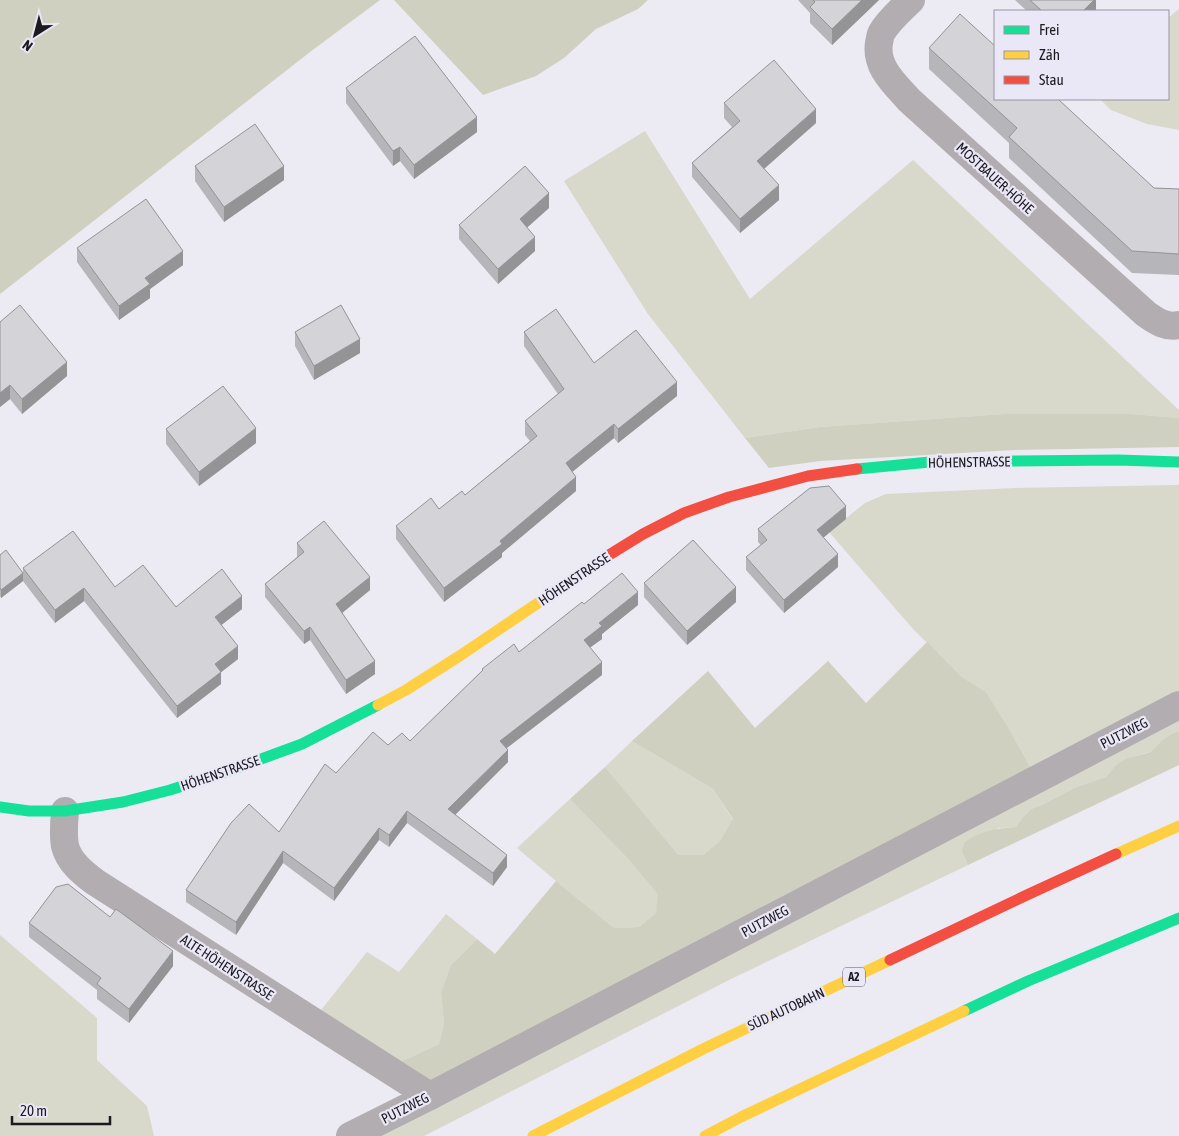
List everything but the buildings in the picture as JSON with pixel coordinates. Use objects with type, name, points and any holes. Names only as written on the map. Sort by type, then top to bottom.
[{"type":"main road","name":"HÖHENSTRASSE","points":[[0,807],[29,811],[65,811],[123,802],[170,790],[223,773],[302,744],[406,690],[643,534],[684,513],[729,497],[808,476],[930,462],[1118,460],[1179,462]]},
{"type":"main road","name":"SÜD AUTOBAHN","points":[[533,1136],[714,1044],[1029,894],[1179,826]]},
{"type":"main road","points":[[705,1136],[741,1117],[1028,982],[1179,918]]},
{"type":"street","name":"MOSTBAUER-HÖHE","points":[[911,0],[880,33],[878,50],[880,62],[889,78],[909,100],[1146,314],[1160,323],[1173,326],[1179,325]]},
{"type":"street","name":"PUTZWEG","points":[[350,1136],[1179,705]]},
{"type":"street","name":"ALTE HÖHENSTRASSE","points":[[65,811],[65,848],[77,866],[95,882],[430,1096]]},
{"type":"shaded area","points":[[1179,9],[1179,130],[1147,124],[1111,110],[1101,100],[1169,100],[1169,17]]},
{"type":"shaded area","points":[[645,131],[750,299],[913,160],[1179,410],[1179,418],[1131,414],[1004,414],[820,427],[745,438],[648,314],[564,181]]},
{"type":"shaded area","points":[[1179,485],[1179,695],[1032,770],[986,692],[962,677],[913,629],[829,532],[865,503],[886,494],[1016,488]]},
{"type":"shaded area","points":[[1179,716],[1179,731],[1160,742],[1151,752],[1116,765],[1106,777],[1074,788],[1031,809],[1016,827],[998,828],[962,852],[968,865],[731,979],[424,1136],[369,1136]]},
{"type":"shaded area","points":[[632,741],[713,789],[733,820],[720,841],[703,855],[678,856],[605,767]]},
{"type":"shaded area","points":[[570,799],[659,894],[656,913],[639,927],[614,928],[517,848]]},
{"type":"shaded area","points":[[446,914],[477,939],[451,965],[441,992],[444,1024],[439,1044],[392,1066],[318,1014],[367,952],[399,972]]},
{"type":"shaded area","points":[[0,935],[97,1018],[97,1060],[147,1106],[154,1136],[0,1136]]},
{"type":"green space","points":[[0,0],[380,0],[310,52],[0,294]]},
{"type":"green space","points":[[394,0],[648,0],[638,9],[596,29],[564,58],[536,76],[483,95]]},
{"type":"green space","points":[[1004,414],[1131,414],[1179,418],[1179,447],[1015,450],[820,461],[769,468],[745,438],[820,427]]},
{"type":"green space","points":[[927,642],[962,677],[986,692],[1032,770],[425,1088],[392,1066],[439,1044],[444,1024],[441,992],[451,965],[477,939],[495,954],[556,881],[614,928],[639,927],[656,913],[658,894],[630,861],[570,799],[605,767],[678,855],[703,855],[720,841],[733,819],[713,789],[632,741],[708,671],[755,728],[828,661],[866,703]]},
{"type":"green space","points":[[1179,731],[1179,765],[968,865],[962,852],[964,843],[970,839],[989,831],[1016,827],[1031,809],[1074,788],[1106,777],[1116,765],[1126,759],[1151,752],[1160,742]]},
{"type":"traffic: fast","points":[[857,469],[930,462],[1118,460],[1179,462]]},
{"type":"traffic: fast","points":[[0,807],[29,811],[65,811],[123,802],[170,790],[302,744],[378,705]]},
{"type":"traffic: fast","points":[[964,1011],[1028,981],[1179,918]]},
{"type":"traffic: slow","points":[[378,705],[406,690],[461,655],[609,555]]},
{"type":"traffic: slow","points":[[1116,854],[1179,826]]},
{"type":"traffic: slow","points":[[533,1136],[705,1048],[890,960]]},
{"type":"traffic: slow","points":[[705,1136],[964,1011]]},
{"type":"traffic: jam","points":[[609,555],[643,534],[684,513],[729,497],[808,476],[857,469]]},
{"type":"traffic: jam","points":[[890,960],[1116,854]]}]
